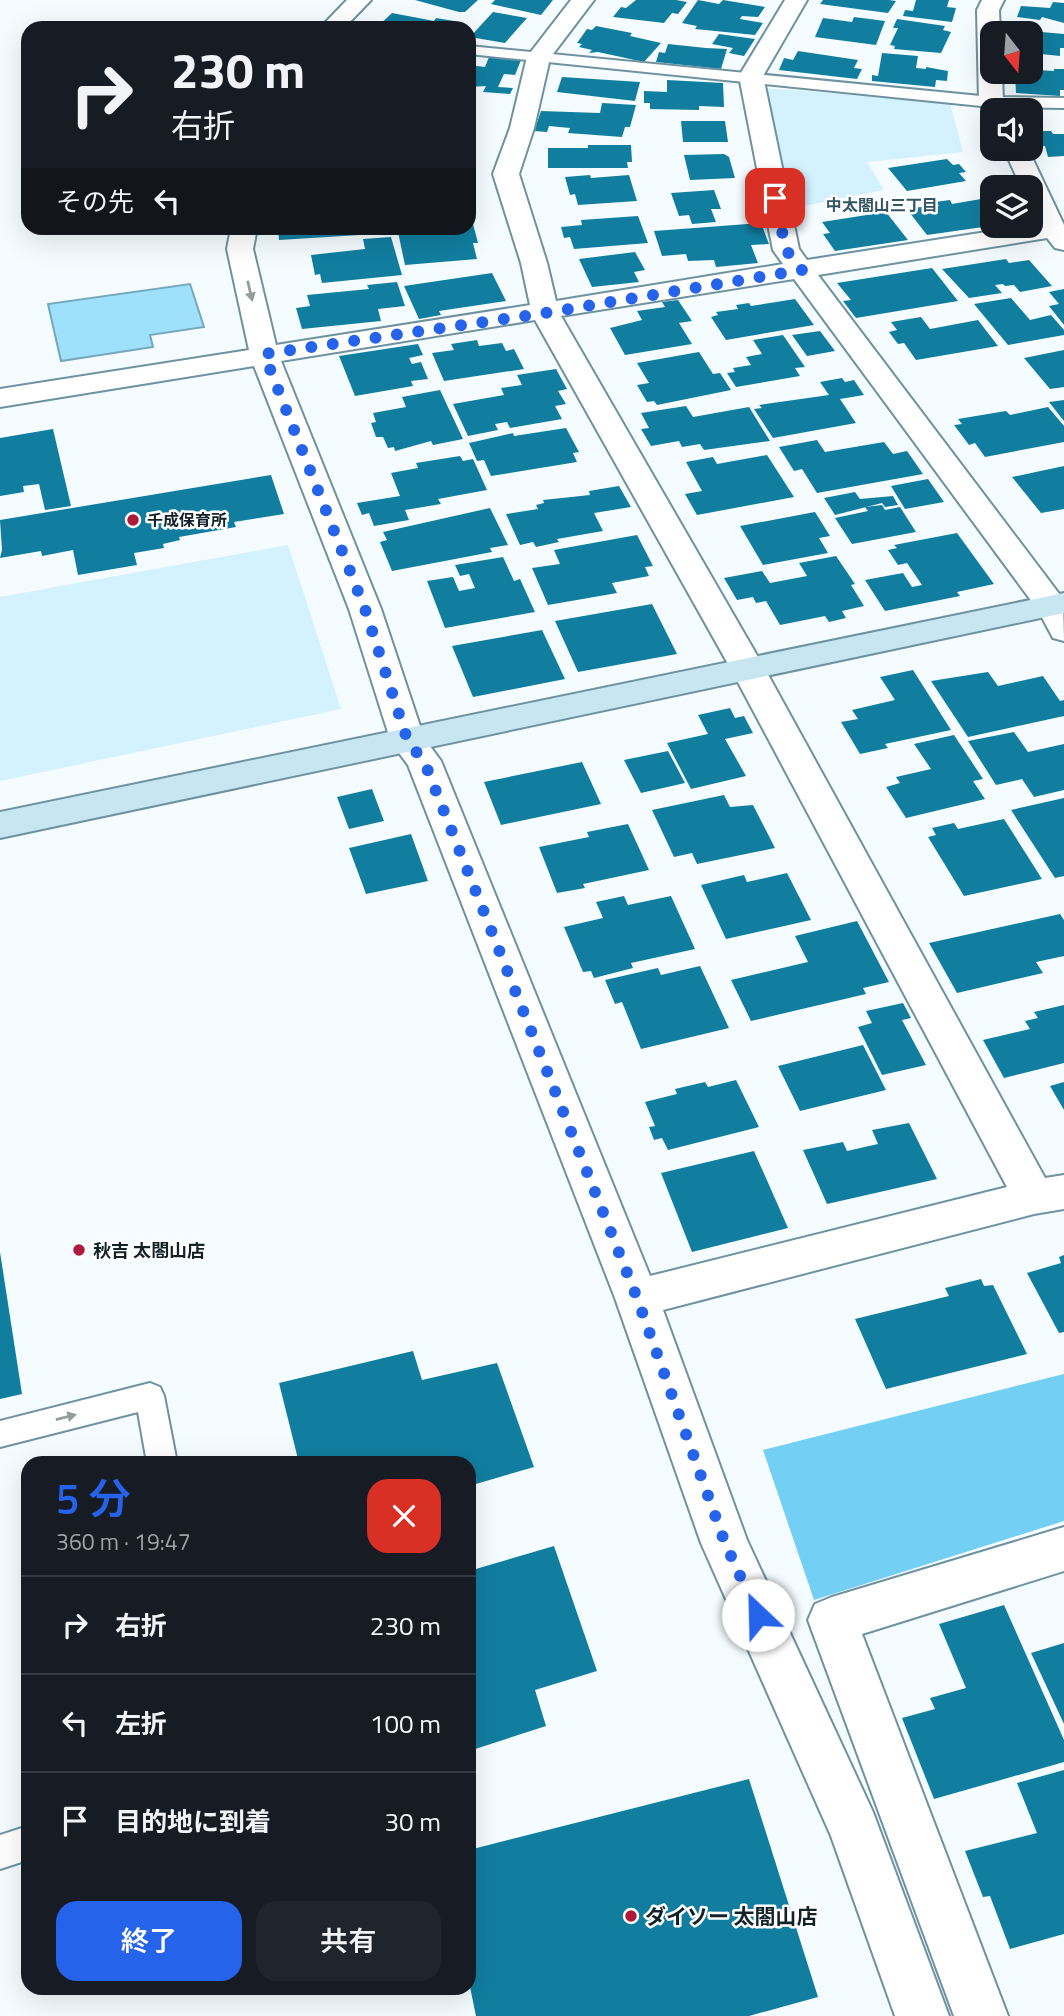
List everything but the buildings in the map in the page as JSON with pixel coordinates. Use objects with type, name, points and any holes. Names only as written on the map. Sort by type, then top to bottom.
[{"type":"street","points":[[338,21],[360,0]]},
{"type":"street","points":[[583,0],[539,57],[522,128],[506,174],[534,263],[545,313],[1049,1194],[637,1298]]},
{"type":"street","points":[[796,0],[751,76],[786,250],[1036,588],[1060,613]]},
{"type":"street","points":[[993,0],[988,10],[993,98]]},
{"type":"street","points":[[0,398],[802,270],[1058,236],[1022,161]]},
{"type":"street","points":[[243,235],[240,248],[264,354],[365,609],[408,742],[424,761],[637,1298],[725,1543],[855,1830],[922,2016]]},
{"type":"street","points":[[0,825],[749,671],[1060,613]]},
{"type":"street","points":[[981,2016],[832,1620],[1064,1549]]},
{"type":"lane","points":[[476,52],[751,76],[980,104]]},
{"type":"lane","points":[[1043,104],[1064,103]]},
{"type":"lane","points":[[0,1434],[150,1396],[161,1456]]},
{"type":"lane","points":[[0,1852],[21,1845]]},
{"type":"shaded area","points":[[766,88],[950,103],[963,152],[867,162],[884,190],[793,208]]},
{"type":"shaded area","points":[[190,284],[204,327],[150,335],[153,347],[61,361],[48,304]]},
{"type":"shaded area","points":[[288,545],[341,709],[0,781],[0,597]]},
{"type":"shaded area","points":[[1064,1374],[1064,1521],[814,1600],[763,1450]]},
{"type":"place","name":"千成保育所","points":[[133,520]]},
{"type":"place","name":"秋吉 太閤山店","points":[[79,1250]]},
{"type":"place","name":"ダイソー 太閤山店","points":[[631,1916]]},
{"type":"district","name":"中太閤山三丁目","points":[[882,205]]},
{"type":"route","points":[[758,1615],[725,1543],[637,1298],[424,761],[408,742],[365,609],[264,354],[545,313],[802,270],[786,250],[775,198]]}]
